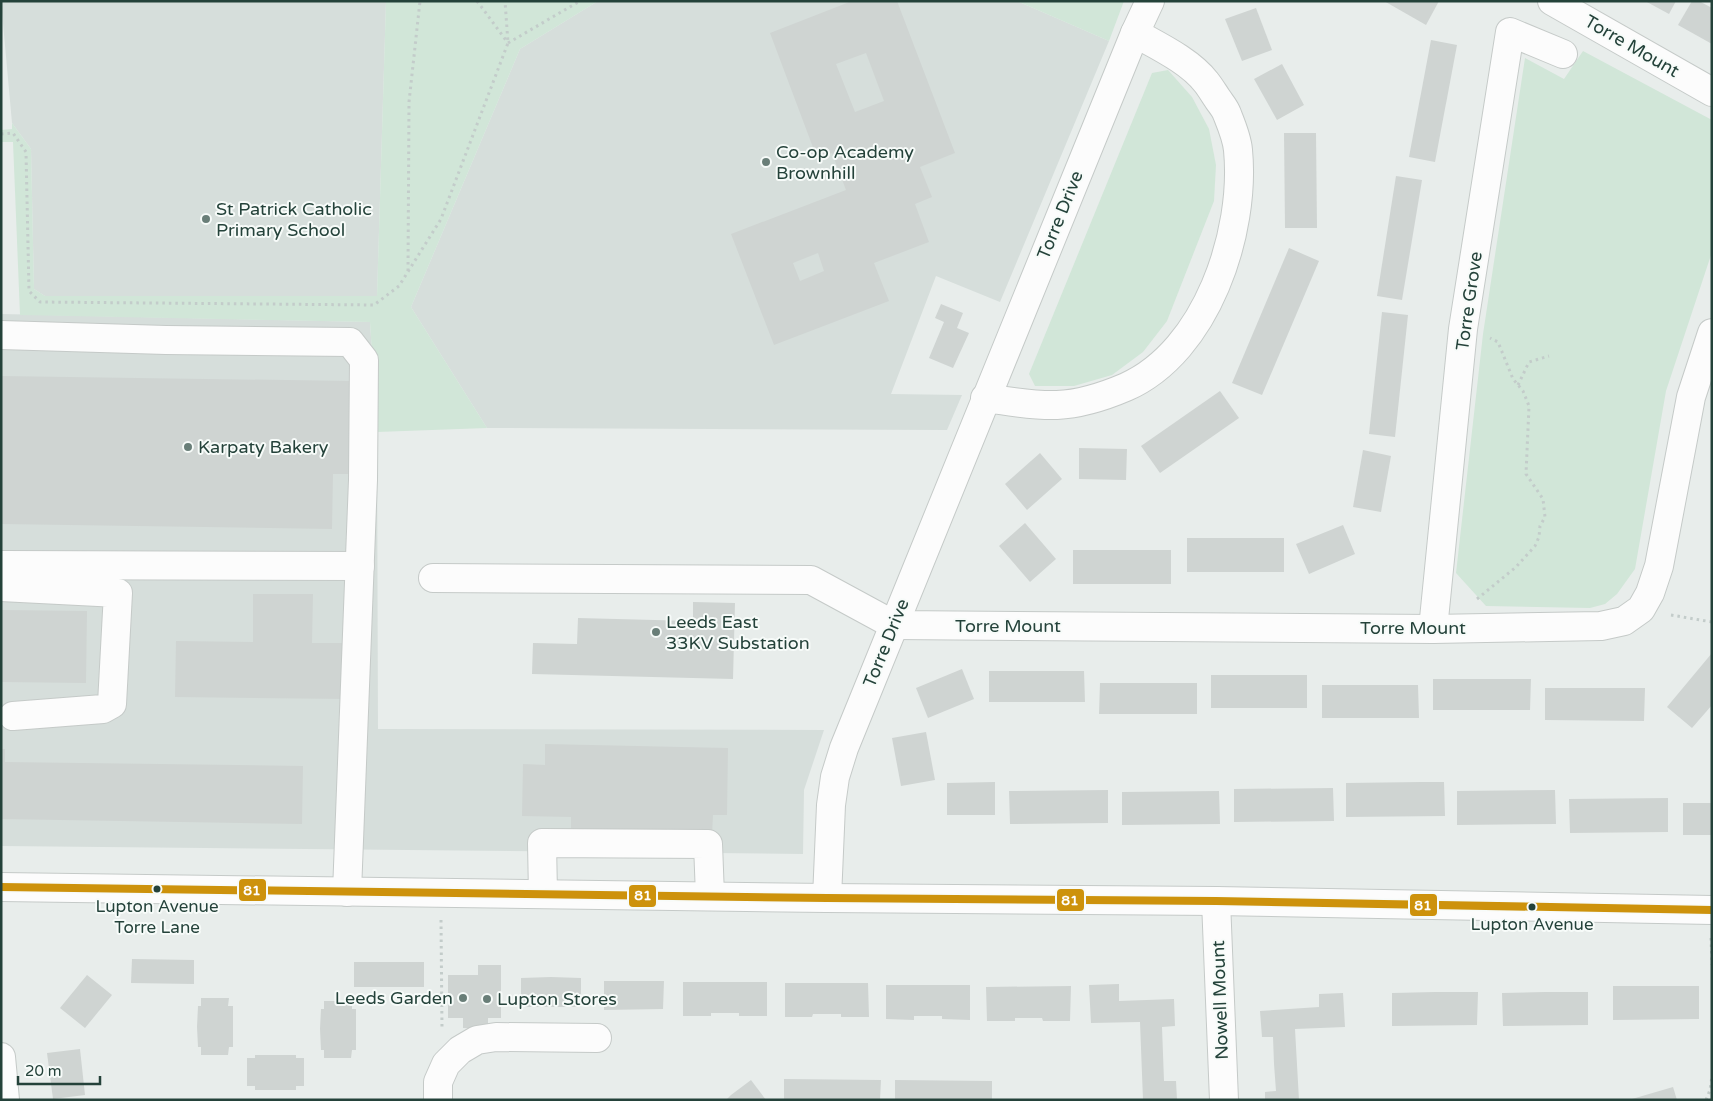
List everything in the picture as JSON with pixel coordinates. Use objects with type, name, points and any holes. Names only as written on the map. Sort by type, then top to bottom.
[{"type":"street","name":"Torre Drive","points":[[827,898],[831,805],[835,777],[844,748],[985,398],[1135,33],[1150,1]]},
{"type":"street","name":"Torre Mount","points":[[1552,1],[1712,92]]},
{"type":"street","name":"Torre Grove","points":[[1433,629],[1463,329],[1510,32],[1563,54]]},
{"type":"street","points":[[985,398],[1056,405],[1089,400],[1127,386],[1154,371],[1180,345],[1194,326],[1206,304],[1225,259],[1237,211],[1239,185],[1238,148],[1226,112],[1206,81],[1177,56],[1135,33]]},
{"type":"street","points":[[1641,609],[1650,593],[1658,566],[1691,397],[1712,333]]},
{"type":"street","points":[[1,335],[166,340],[350,342],[364,360],[363,480],[347,892]]},
{"type":"street","points":[[1,565],[360,566]]},
{"type":"street","points":[[433,578],[811,580],[894,625]]},
{"type":"street","points":[[1,587],[118,593],[112,704],[103,710],[13,716]]},
{"type":"street","name":"Torre Mount","points":[[894,625],[1433,629],[1600,626],[1624,621],[1641,609]]},
{"type":"street","points":[[544,894],[542,843],[708,844],[710,896]]},
{"type":"street","points":[[1,887],[1216,901],[1712,910]]},
{"type":"street","name":"Nowell Mount","points":[[1216,901],[1224,1100]]},
{"type":"street","points":[[438,1100],[438,1082],[446,1064],[460,1050],[477,1040],[496,1037],[598,1038]]},
{"type":"street","points":[[1,1057],[5,1100]]},
{"type":"path","points":[[408,272],[409,102],[420,1]]},
{"type":"path","points":[[477,1],[508,43]]},
{"type":"path","points":[[1,134],[13,133],[26,152],[29,291],[40,302],[374,305],[399,286],[441,219],[508,43],[505,1]]},
{"type":"path","points":[[508,43],[580,1]]},
{"type":"path","points":[[1463,329],[1483,334],[1498,342],[1513,379],[1523,391],[1529,406],[1526,474],[1543,499],[1545,517],[1540,526],[1535,546],[1516,567],[1472,603]]},
{"type":"path","points":[[1518,385],[1529,362],[1549,356]]},
{"type":"path","points":[[1641,609],[1712,622]]},
{"type":"path","points":[[441,927],[442,1035],[446,1064]]},
{"type":"path","points":[[1706,1100],[1712,1076]]},
{"type":"shaded area","name":"St Patrick Catholic Primary School","points":[[1,1],[386,1],[377,296],[45,296],[34,289],[31,149],[12,123]]},
{"type":"shaded area","name":"Co-op Academy Brownhill","points":[[598,1],[1017,1],[1109,41],[1000,302],[936,276],[891,394],[962,395],[947,430],[487,428],[411,307],[520,49]]},
{"type":"shaded area","points":[[1,314],[370,322],[377,432],[378,729],[824,730],[804,790],[803,854],[1,846]]},
{"type":"green space","points":[[386,1],[598,1],[520,49],[411,307],[487,428],[377,432],[370,322],[20,315],[13,142],[1,142],[1,130],[12,129],[12,123],[31,149],[34,289],[45,296],[377,296]]},
{"type":"green space","points":[[1017,1],[1124,1],[1109,41]]},
{"type":"green space","points":[[1583,51],[1712,120],[1712,252],[1666,391],[1635,569],[1617,594],[1605,604],[1590,608],[1486,606],[1456,573],[1483,334],[1525,58],[1564,79]]},
{"type":"green space","points":[[1168,70],[1192,97],[1209,129],[1216,165],[1214,201],[1167,321],[1143,352],[1112,375],[1074,386],[1035,386],[1029,374],[1152,73]]},
{"type":"building","points":[[852,1],[897,1],[955,153],[920,167],[932,197],[915,204],[929,242],[874,263],[889,301],[774,345],[731,234],[846,190],[832,153],[817,158],[770,33]],"holes":[[[866,53],[884,101],[855,112],[836,64]],[[818,253],[824,271],[800,281],[793,263]]]},
{"type":"building","points":[[1384,1],[1439,1],[1426,25]]},
{"type":"building","points":[[1645,1],[1676,1],[1669,14]]},
{"type":"building","points":[[1692,1],[1699,1],[1712,8],[1712,44],[1678,25]]},
{"type":"building","points":[[1256,8],[1272,50],[1242,61],[1225,19]]},
{"type":"building","points":[[1431,40],[1457,45],[1435,162],[1409,157]]},
{"type":"building","points":[[1282,64],[1304,105],[1277,120],[1254,79]]},
{"type":"building","points":[[1284,133],[1316,133],[1317,228],[1285,228]]},
{"type":"building","points":[[1396,176],[1422,180],[1402,300],[1377,296]]},
{"type":"building","points":[[1289,248],[1319,261],[1262,395],[1232,383]]},
{"type":"building","points":[[941,304],[963,313],[957,328],[969,333],[953,368],[929,358],[944,322],[935,318]]},
{"type":"building","points":[[1382,312],[1408,315],[1395,437],[1369,434]]},
{"type":"building","points":[[1,376],[352,381],[351,474],[333,474],[332,529],[1,524]]},
{"type":"building","points":[[1220,391],[1239,418],[1160,473],[1141,446]]},
{"type":"building","points":[[1079,448],[1127,449],[1126,480],[1079,479]]},
{"type":"building","points":[[1363,450],[1391,456],[1381,512],[1353,507]]},
{"type":"building","points":[[1040,453],[1062,479],[1027,510],[1005,484]]},
{"type":"building","points":[[1025,523],[1056,559],[1030,582],[999,546]]},
{"type":"building","points":[[1343,525],[1355,554],[1309,574],[1296,544]]},
{"type":"building","points":[[1187,538],[1284,538],[1284,572],[1187,572]]},
{"type":"building","points":[[1073,550],[1171,550],[1171,584],[1073,584]]},
{"type":"building","points":[[253,594],[313,594],[312,643],[348,643],[347,699],[175,697],[176,641],[253,642]]},
{"type":"building","name":"Leeds East 33KV Substation","points":[[693,602],[735,603],[733,679],[532,674],[533,643],[577,644],[578,618],[693,621]]},
{"type":"building","points":[[1,610],[87,611],[86,683],[1,682]]},
{"type":"building","points":[[1712,653],[1712,705],[1692,728],[1667,707]]},
{"type":"building","points":[[962,669],[974,699],[928,718],[916,688]]},
{"type":"building","points":[[989,671],[1084,671],[1085,702],[989,702]]},
{"type":"building","points":[[1211,675],[1307,675],[1307,708],[1211,708]]},
{"type":"building","points":[[1433,679],[1531,679],[1530,710],[1433,710]]},
{"type":"building","points":[[1100,683],[1197,683],[1197,714],[1099,714]]},
{"type":"building","points":[[1322,685],[1418,685],[1419,718],[1322,718]]},
{"type":"building","points":[[1545,688],[1645,688],[1644,721],[1545,720]]},
{"type":"building","points":[[926,732],[935,780],[901,786],[892,738]]},
{"type":"building","points":[[545,744],[728,748],[727,815],[713,815],[712,835],[571,832],[571,817],[522,816],[523,764],[545,765]]},
{"type":"building","points":[[1,749],[5,749],[5,762],[303,766],[302,824],[1,819]]},
{"type":"building","points":[[995,782],[995,815],[947,815],[947,783]]},
{"type":"building","points":[[1444,782],[1445,816],[1346,817],[1346,783]]},
{"type":"building","points":[[1333,788],[1334,821],[1234,822],[1234,789]]},
{"type":"building","points":[[1108,790],[1108,823],[1010,824],[1009,791]]},
{"type":"building","points":[[1555,790],[1556,824],[1457,825],[1457,791]]},
{"type":"building","points":[[1219,791],[1220,824],[1122,825],[1122,792]]},
{"type":"building","points":[[1668,798],[1668,832],[1570,833],[1569,799]]},
{"type":"building","points":[[1683,803],[1712,803],[1712,835],[1683,835]]},
{"type":"building","points":[[132,959],[194,960],[194,984],[131,983]]},
{"type":"building","points":[[354,962],[424,962],[424,987],[354,987]]},
{"type":"building","points":[[478,965],[501,965],[501,1018],[488,1018],[488,1029],[463,1028],[463,1018],[448,1018],[448,975],[478,975]]},
{"type":"building","points":[[87,975],[112,995],[85,1028],[60,1008]]},
{"type":"building","points":[[521,978],[581,978],[581,1007],[521,1007]]},
{"type":"building","points":[[604,981],[664,981],[663,1009],[604,1010]]},
{"type":"building","points":[[683,982],[767,982],[767,1016],[711,1013],[711,1016],[683,1016]]},
{"type":"building","points":[[785,983],[868,983],[869,1017],[813,1014],[812,1017],[785,1017]]},
{"type":"building","points":[[1119,984],[1119,1001],[1174,999],[1175,1026],[1162,1027],[1164,1081],[1176,1081],[1177,1100],[1143,1100],[1140,1022],[1091,1023],[1089,985]]},
{"type":"building","points":[[886,985],[970,985],[970,1020],[942,1019],[942,1016],[914,1016],[914,1020],[886,1019]]},
{"type":"building","points":[[1071,986],[1070,1021],[1015,1018],[1015,1021],[987,1021],[986,987]]},
{"type":"building","points":[[1613,986],[1699,986],[1699,1019],[1613,1020]]},
{"type":"building","points":[[1478,992],[1477,1025],[1392,1026],[1392,993]]},
{"type":"building","points":[[1588,992],[1588,1025],[1503,1026],[1502,993]]},
{"type":"building","points":[[1343,993],[1345,1027],[1295,1029],[1299,1100],[1265,1100],[1265,1092],[1276,1091],[1273,1037],[1262,1037],[1260,1011],[1319,1007],[1319,994]]},
{"type":"building","points":[[201,998],[229,998],[228,1006],[233,1006],[233,1047],[229,1047],[228,1055],[201,1055],[201,1047],[198,1047],[197,1027],[198,1006],[201,1006]]},
{"type":"building","points":[[324,1001],[352,1001],[352,1009],[356,1009],[356,1050],[352,1050],[351,1058],[324,1058],[324,1050],[321,1050],[320,1029],[321,1009],[324,1009]]},
{"type":"building","points":[[80,1049],[85,1095],[53,1099],[47,1053]]},
{"type":"building","points":[[255,1055],[296,1055],[296,1058],[304,1058],[304,1086],[296,1086],[296,1090],[255,1090],[255,1086],[247,1086],[247,1058],[255,1058]]},
{"type":"building","points":[[784,1079],[881,1080],[880,1100],[784,1100]]},
{"type":"building","points":[[751,1080],[766,1100],[726,1100],[731,1095]]},
{"type":"building","points":[[895,1080],[992,1081],[992,1100],[895,1100]]},
{"type":"building","points":[[1673,1087],[1677,1100],[1632,1100],[1632,1099]]},
{"type":"transit line","name":"81","points":[[1,887],[1216,901],[1712,910]]},
{"type":"place","name":"Co-op Academy Brownhill","points":[[766,162]]},
{"type":"place","name":"St Patrick Catholic Primary School","points":[[206,219]]},
{"type":"place","name":"Karpaty Bakery","points":[[188,447]]},
{"type":"place","name":"Leeds East 33KV Substation","points":[[656,632]]},
{"type":"place","name":"Lupton Avenue Torre Lane","points":[[157,889]]},
{"type":"place","name":"Lupton Avenue","points":[[1532,907]]},
{"type":"place","name":"Leeds Garden","points":[[463,998]]},
{"type":"place","name":"Lupton Stores","points":[[487,999]]}]
